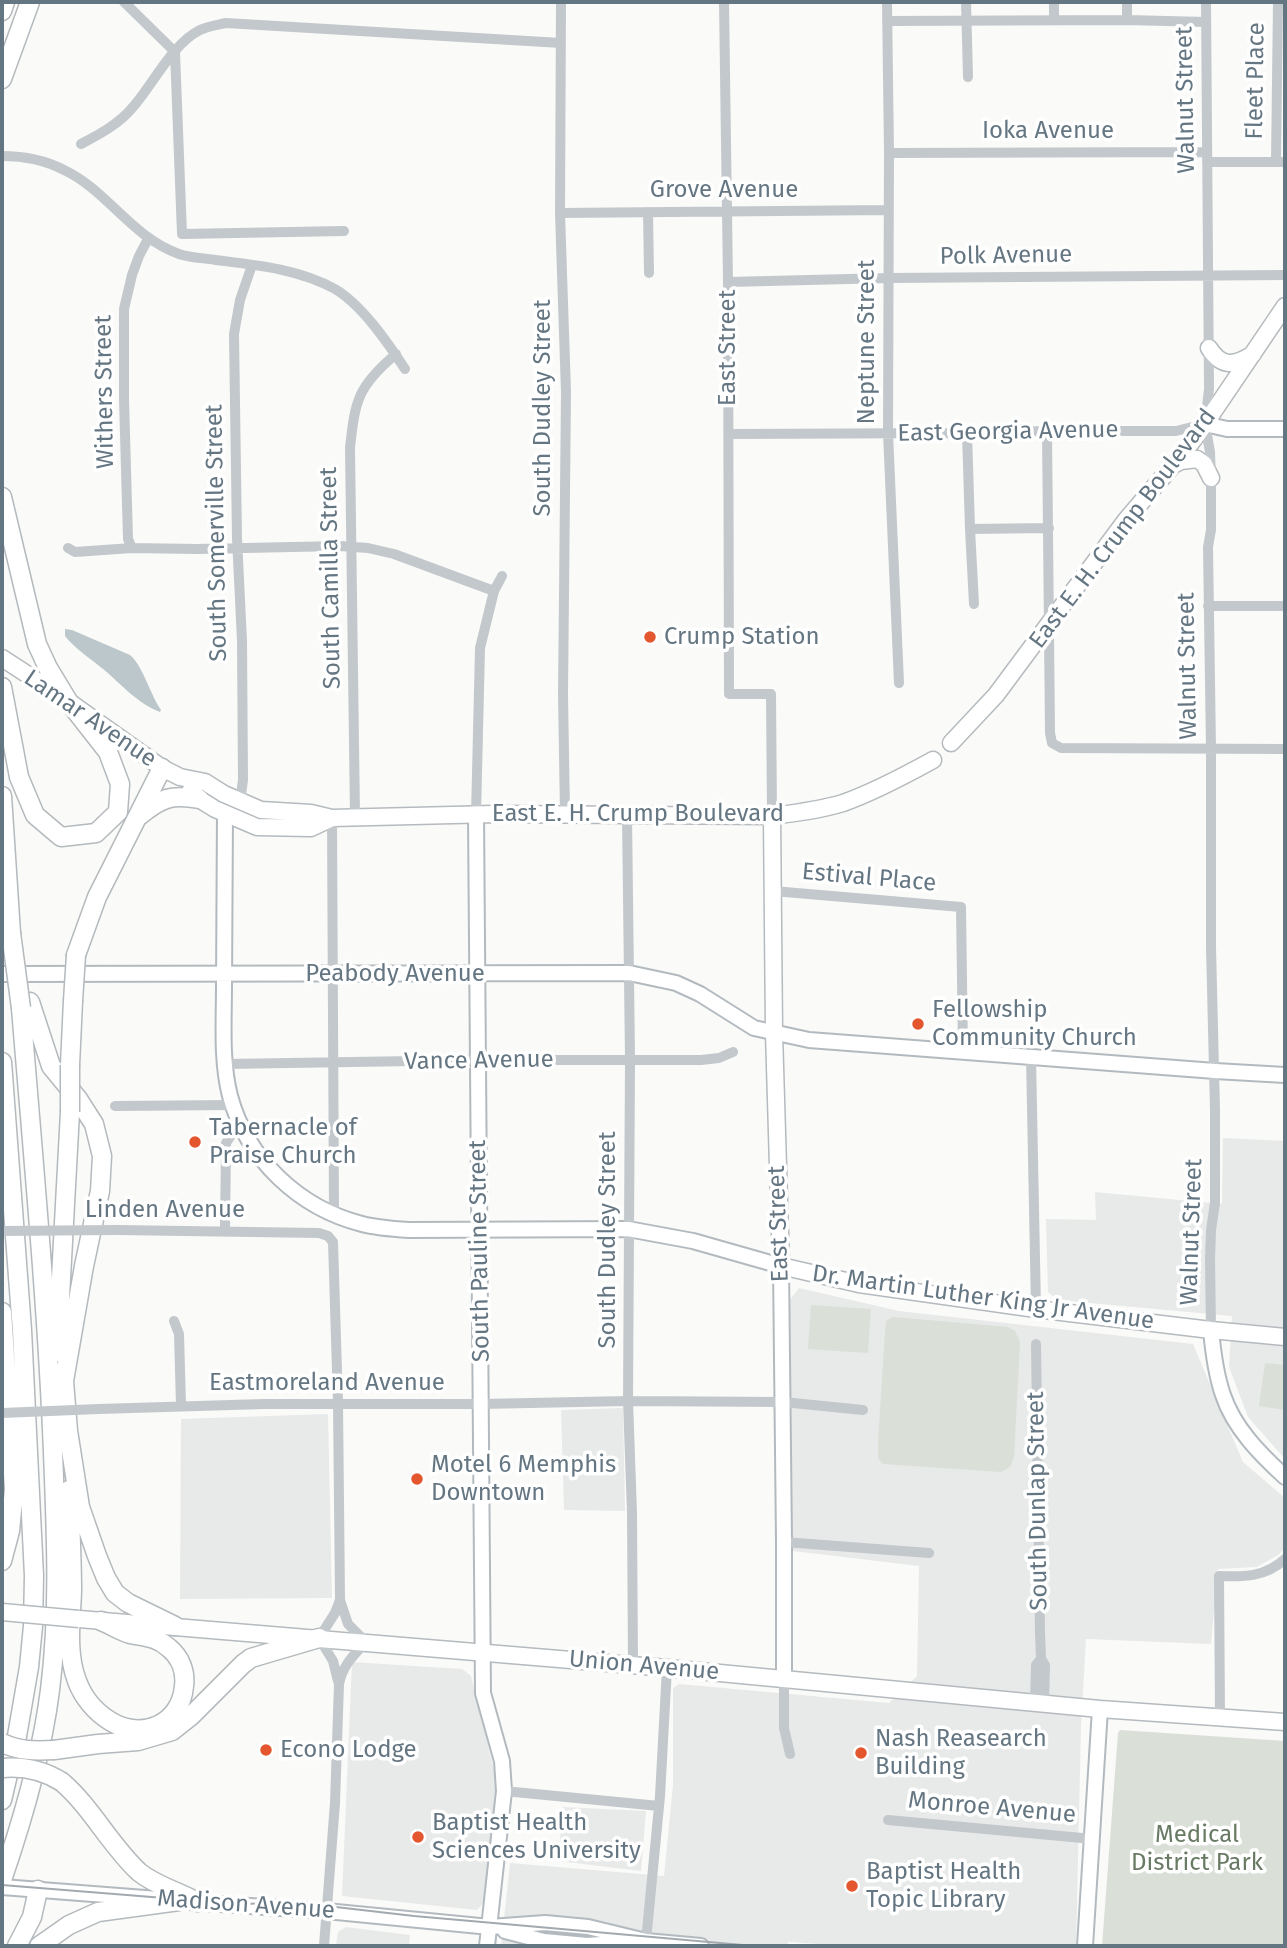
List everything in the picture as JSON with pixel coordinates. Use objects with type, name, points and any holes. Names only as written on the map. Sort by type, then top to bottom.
[{"type":"highway","points":[[2,11],[5,2]]},
{"type":"highway","points":[[2,79],[30,2]]},
{"type":"highway","points":[[2,497],[37,644],[68,701],[108,752],[120,784],[118,812],[96,833],[61,836],[36,815],[19,777],[2,689]]},
{"type":"highway","points":[[51,1390],[58,1343],[76,955],[97,897],[162,768]]},
{"type":"highway","points":[[2,796],[5,852],[25,1005],[51,1390],[58,1608],[50,1692],[36,1764],[2,1880]]},
{"type":"highway","points":[[136,818],[159,801],[168,798],[178,796],[199,799]]},
{"type":"highway","points":[[25,1005],[51,1066],[94,1124],[102,1156],[100,1191],[64,1381],[72,1577],[71,1654],[74,1672],[89,1701],[111,1722],[128,1728],[148,1729],[166,1721],[175,1713],[183,1698],[184,1673],[178,1657],[153,1637],[128,1633],[101,1621]]},
{"type":"highway","points":[[2,1062],[22,1330],[34,1589],[29,1667],[2,1800]]},
{"type":"highway","points":[[2,1312],[14,1489],[10,1531],[2,1561]]},
{"type":"highway","points":[[68,1431],[80,1507],[110,1587],[120,1598],[175,1626]]},
{"type":"highway","points":[[2,1743],[30,1751],[150,1739],[172,1731],[191,1716],[251,1658],[319,1638]]},
{"type":"highway","points":[[2,1768],[35,1770],[62,1782],[81,1800],[141,1873],[188,1902]]},
{"type":"highway","points":[[17,1946],[32,1917],[32,1890]]},
{"type":"highway","points":[[38,1946],[69,1925],[98,1912],[188,1902]]},
{"type":"main road","name":"East E. H. Crump Boulevard","points":[[951,743],[996,695],[1126,520],[1205,424],[1285,306]]},
{"type":"main road","points":[[1209,348],[1222,362],[1241,361],[1252,355]]},
{"type":"main road","points":[[1173,465],[1197,459],[1204,464],[1211,478]]},
{"type":"main road","name":"Lamar Avenue","points":[[2,658],[180,778]]},
{"type":"main road","name":"East E. H. Crump Boulevard","points":[[180,778],[205,782],[240,802],[261,810],[311,813],[332,818],[565,814],[772,816],[842,803],[933,760]]},
{"type":"main road","name":"East E. H. Crump Boulevard","points":[[180,778],[199,799],[225,814],[257,827],[312,828],[332,818]]},
{"type":"main road","name":"East Street","points":[[772,816],[780,1266]]},
{"type":"main road","name":"Dr. Martin Luther King Jr Avenue","points":[[780,1266],[859,1284],[1036,1309],[1285,1337]]},
{"type":"main road","name":"Union Avenue","points":[[2,1612],[784,1678],[1040,1704],[1285,1722]]},
{"type":"street","points":[[124,2],[174,51],[182,234],[344,231]]},
{"type":"street","name":"South Dudley Street","points":[[561,2],[561,213],[566,392],[563,684],[565,814]]},
{"type":"street","name":"East Street","points":[[724,2],[729,694],[771,694],[772,816]]},
{"type":"street","name":"Neptune Street","points":[[887,2],[888,433],[899,683]]},
{"type":"street","points":[[966,2],[968,77]]},
{"type":"street","points":[[1054,2],[1054,20]]},
{"type":"street","points":[[1127,2],[1127,20]]},
{"type":"street","name":"Walnut Street","points":[[1206,2],[1209,389],[1205,424],[1211,478],[1211,530],[1208,547],[1215,1203],[1211,1230],[1211,1330]]},
{"type":"street","name":"Fleet Place","points":[[1278,2],[1281,161]]},
{"type":"street","points":[[887,21],[1206,22]]},
{"type":"street","points":[[81,144],[106,131],[132,108],[174,51],[198,31],[211,26],[226,23],[561,43]]},
{"type":"street","name":"Ioka Avenue","points":[[889,153],[1207,157],[1281,161]]},
{"type":"street","points":[[2,156],[38,160],[64,170],[84,183],[148,239],[181,255],[305,276],[336,290],[358,308],[405,369]]},
{"type":"street","name":"Grove Avenue","points":[[561,213],[888,210]]},
{"type":"street","points":[[648,212],[649,273]]},
{"type":"street","name":"Withers Street","points":[[132,548],[128,539],[124,309],[132,275],[148,239]]},
{"type":"street","name":"South Somerville Street","points":[[240,802],[243,780],[242,641],[234,334],[240,300],[252,265]]},
{"type":"street","name":"Polk Avenue","points":[[728,282],[1285,275]]},
{"type":"street","name":"South Camilla Street","points":[[355,817],[350,448],[357,403],[366,384],[376,371],[396,354]]},
{"type":"street","name":"East Georgia Avenue","points":[[729,434],[1176,431],[1205,424],[1227,429],[1285,429]]},
{"type":"street","points":[[1046,430],[1052,743],[1061,748],[1285,749]]},
{"type":"street","points":[[967,433],[974,604]]},
{"type":"street","points":[[970,529],[1049,528]]},
{"type":"street","points":[[68,548],[75,552],[132,548],[368,548],[394,554],[494,591]]},
{"type":"street","name":"South Pauline Street","points":[[487,1946],[504,1791],[502,1760],[483,1693],[477,815],[480,648],[494,591],[502,576]]},
{"type":"street","points":[[1209,606],[1285,606]]},
{"type":"street","name":"Dr. Martin Luther King Jr Avenue","points":[[225,814],[225,1064],[233,1105],[243,1128],[260,1157],[282,1182],[318,1207],[361,1224],[398,1229],[628,1229],[693,1241],[780,1266]]},
{"type":"street","name":"South Dudley Street","points":[[627,815],[630,1060],[628,1401],[633,1665]]},
{"type":"street","points":[[332,818],[334,1214]]},
{"type":"street","name":"Estival Place","points":[[773,891],[961,907],[963,1053]]},
{"type":"street","name":"Peabody Avenue","points":[[2,974],[629,973],[676,984],[700,994],[754,1028],[774,1033]]},
{"type":"street","points":[[774,1033],[809,1040],[963,1053],[1285,1075]]},
{"type":"street","name":"Vance Avenue","points":[[225,1064],[711,1060],[733,1052]]},
{"type":"street","points":[[1031,1057],[1036,1309]]},
{"type":"street","points":[[115,1106],[233,1105]]},
{"type":"street","points":[[225,1231],[226,1143],[232,1134],[243,1128]]},
{"type":"street","name":"Linden Avenue","points":[[2,1231],[225,1231],[319,1233],[328,1236],[333,1242],[338,1403]]},
{"type":"street","name":"East Street","points":[[780,1266],[784,1728],[790,1754]]},
{"type":"street","points":[[174,1321],[179,1334],[180,1406]]},
{"type":"street","points":[[1211,1330],[1223,1397],[1245,1436],[1285,1477]]},
{"type":"street","name":"South Dunlap Street","points":[[1036,1344],[1041,1659],[1036,1665],[1040,1704]]},
{"type":"street","name":"Eastmoreland Avenue","points":[[2,1413],[180,1406],[628,1401],[783,1402],[863,1410]]},
{"type":"street","points":[[338,1403],[340,1600],[348,1624],[366,1642],[350,1658],[342,1670],[338,1684]]},
{"type":"street","points":[[784,1542],[929,1553]]},
{"type":"street","points":[[1220,1717],[1219,1576],[1246,1577],[1259,1574],[1279,1565],[1285,1559]]},
{"type":"street","points":[[324,1946],[335,1803],[338,1684],[333,1661],[319,1638],[340,1600]]},
{"type":"street","points":[[646,1941],[659,1806],[667,1668]]},
{"type":"street","points":[[1085,1946],[1101,1709]]},
{"type":"street","points":[[504,1791],[659,1806]]},
{"type":"street","name":"Monroe Avenue","points":[[888,1819],[1093,1839]]},
{"type":"street","name":"Madison Avenue","points":[[2,1887],[326,1911],[490,1927],[544,1941],[587,1945],[646,1941],[701,1946]]},
{"type":"shaded area","points":[[65,629],[130,655],[143,673],[160,712],[137,699],[78,649],[65,636]]},
{"type":"shaded area","points":[[1223,1138],[1285,1141],[1285,1459],[1248,1417],[1229,1367],[1232,1316],[1057,1300],[1048,1292],[1046,1219],[1096,1220],[1095,1192],[1222,1204]]},
{"type":"shaded area","points":[[799,1288],[899,1311],[1193,1344],[1243,1462],[1285,1498],[1285,1548],[1257,1567],[1218,1569],[1211,1644],[1086,1639],[1081,1727],[1076,1946],[849,1946],[788,1942],[787,1946],[501,1946],[510,1863],[664,1876],[673,1785],[673,1688],[679,1684],[889,1703],[917,1676],[919,1566],[793,1551],[789,1532],[788,1302]]},
{"type":"shaded area","points":[[623,1408],[625,1511],[564,1510],[561,1410]]},
{"type":"shaded area","points":[[328,1414],[332,1598],[180,1599],[181,1419]]},
{"type":"shaded area","name":"Baptist Health Sciences University","points":[[352,1662],[462,1669],[471,1676],[496,1778],[487,1899],[477,1910],[342,1896]]},
{"type":"shaded area","name":"Baptist Health Sciences University","points":[[563,1807],[646,1811],[641,1871],[558,1861]]},
{"type":"shaded area","points":[[346,1927],[410,1935],[409,1946],[336,1946],[338,1932]]},
{"type":"green space","points":[[811,1305],[871,1309],[868,1353],[808,1349]]},
{"type":"green space","points":[[893,1317],[1008,1327],[1015,1331],[1020,1342],[1014,1457],[1010,1467],[1001,1472],[883,1464],[878,1458],[886,1321]]},
{"type":"green space","points":[[1265,1363],[1285,1365],[1285,1410],[1259,1406]]},
{"type":"green space","name":"Medical District Park","points":[[1120,1730],[1285,1741],[1285,1946],[1102,1946]]},
{"type":"tram line","points":[[2,1885],[239,1904],[327,1906],[754,1946]]},
{"type":"place","name":"Crump Station","points":[[650,637]]},
{"type":"place","name":"Fellowship Community Church","points":[[918,1024]]},
{"type":"place","name":"Tabernacle of Praise Church","points":[[195,1142]]},
{"type":"place","name":"Motel 6 Memphis Downtown","points":[[417,1479]]},
{"type":"place","name":"Econo Lodge","points":[[266,1750]]},
{"type":"place","name":"Nash Reasearch Building","points":[[861,1753]]},
{"type":"place","name":"Baptist Health Sciences University","points":[[418,1837]]},
{"type":"place","name":"Baptist Health Topic Library","points":[[852,1886]]}]
